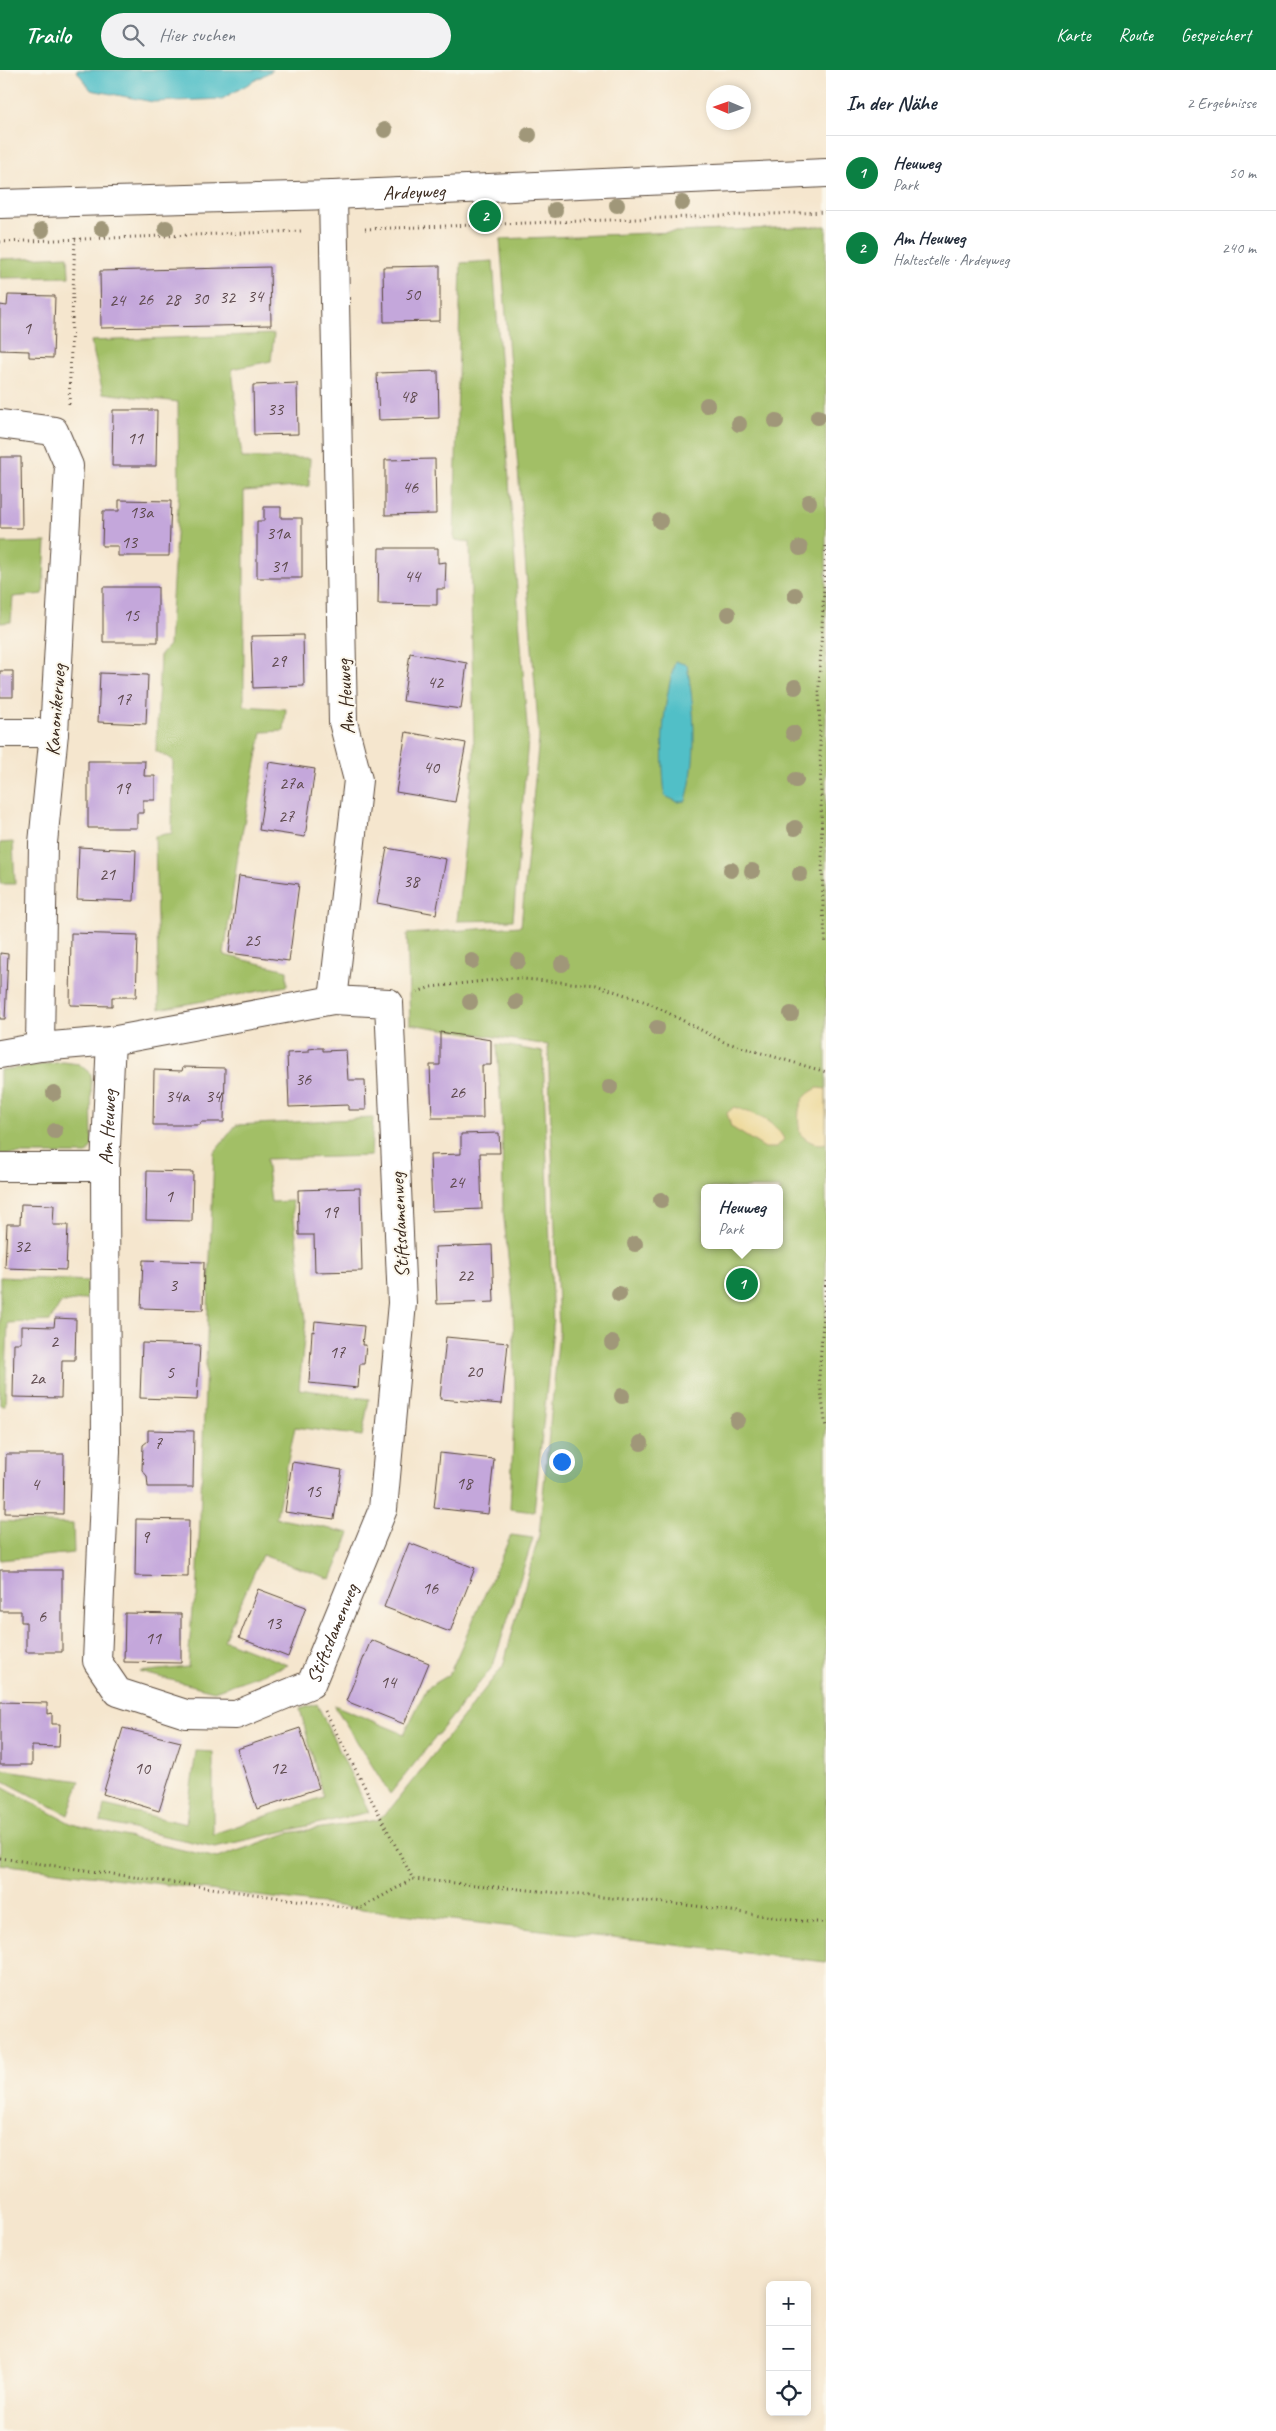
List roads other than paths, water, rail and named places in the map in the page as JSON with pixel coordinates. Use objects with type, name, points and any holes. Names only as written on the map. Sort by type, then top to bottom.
[{"type":"street","name":"Ardeyweg","points":[[0,204],[333,195],[826,172]]},
{"type":"street","name":"Am Heuweg","points":[[333,195],[343,722],[358,780],[333,1000]]},
{"type":"street","name":"Kanonikerweg","points":[[0,424],[54,431],[70,466],[54,733],[43,843],[40,1047]]},
{"type":"street","points":[[0,733],[54,733]]},
{"type":"street","name":"Stiftsdamenweg","points":[[105,1168],[106,1451],[96,1661],[118,1692],[186,1714],[236,1715],[310,1684],[383,1509],[402,1303],[389,1003],[333,1000]]},
{"type":"street","points":[[0,1054],[40,1047],[111,1041],[333,1000]]},
{"type":"street","name":"Am Heuweg","points":[[0,1167],[105,1168],[111,1041]]},
{"type":"water","points":[[76,70],[273,70],[222,99],[153,102],[91,90]]},
{"type":"water","points":[[675,661],[687,665],[694,734],[694,751],[686,801],[678,802],[665,796],[663,760],[663,728],[667,696]]},
{"type":"place","name":"Am Heuweg","points":[[485,216]]},
{"type":"place","name":"Heuweg","points":[[742,1284]]}]
